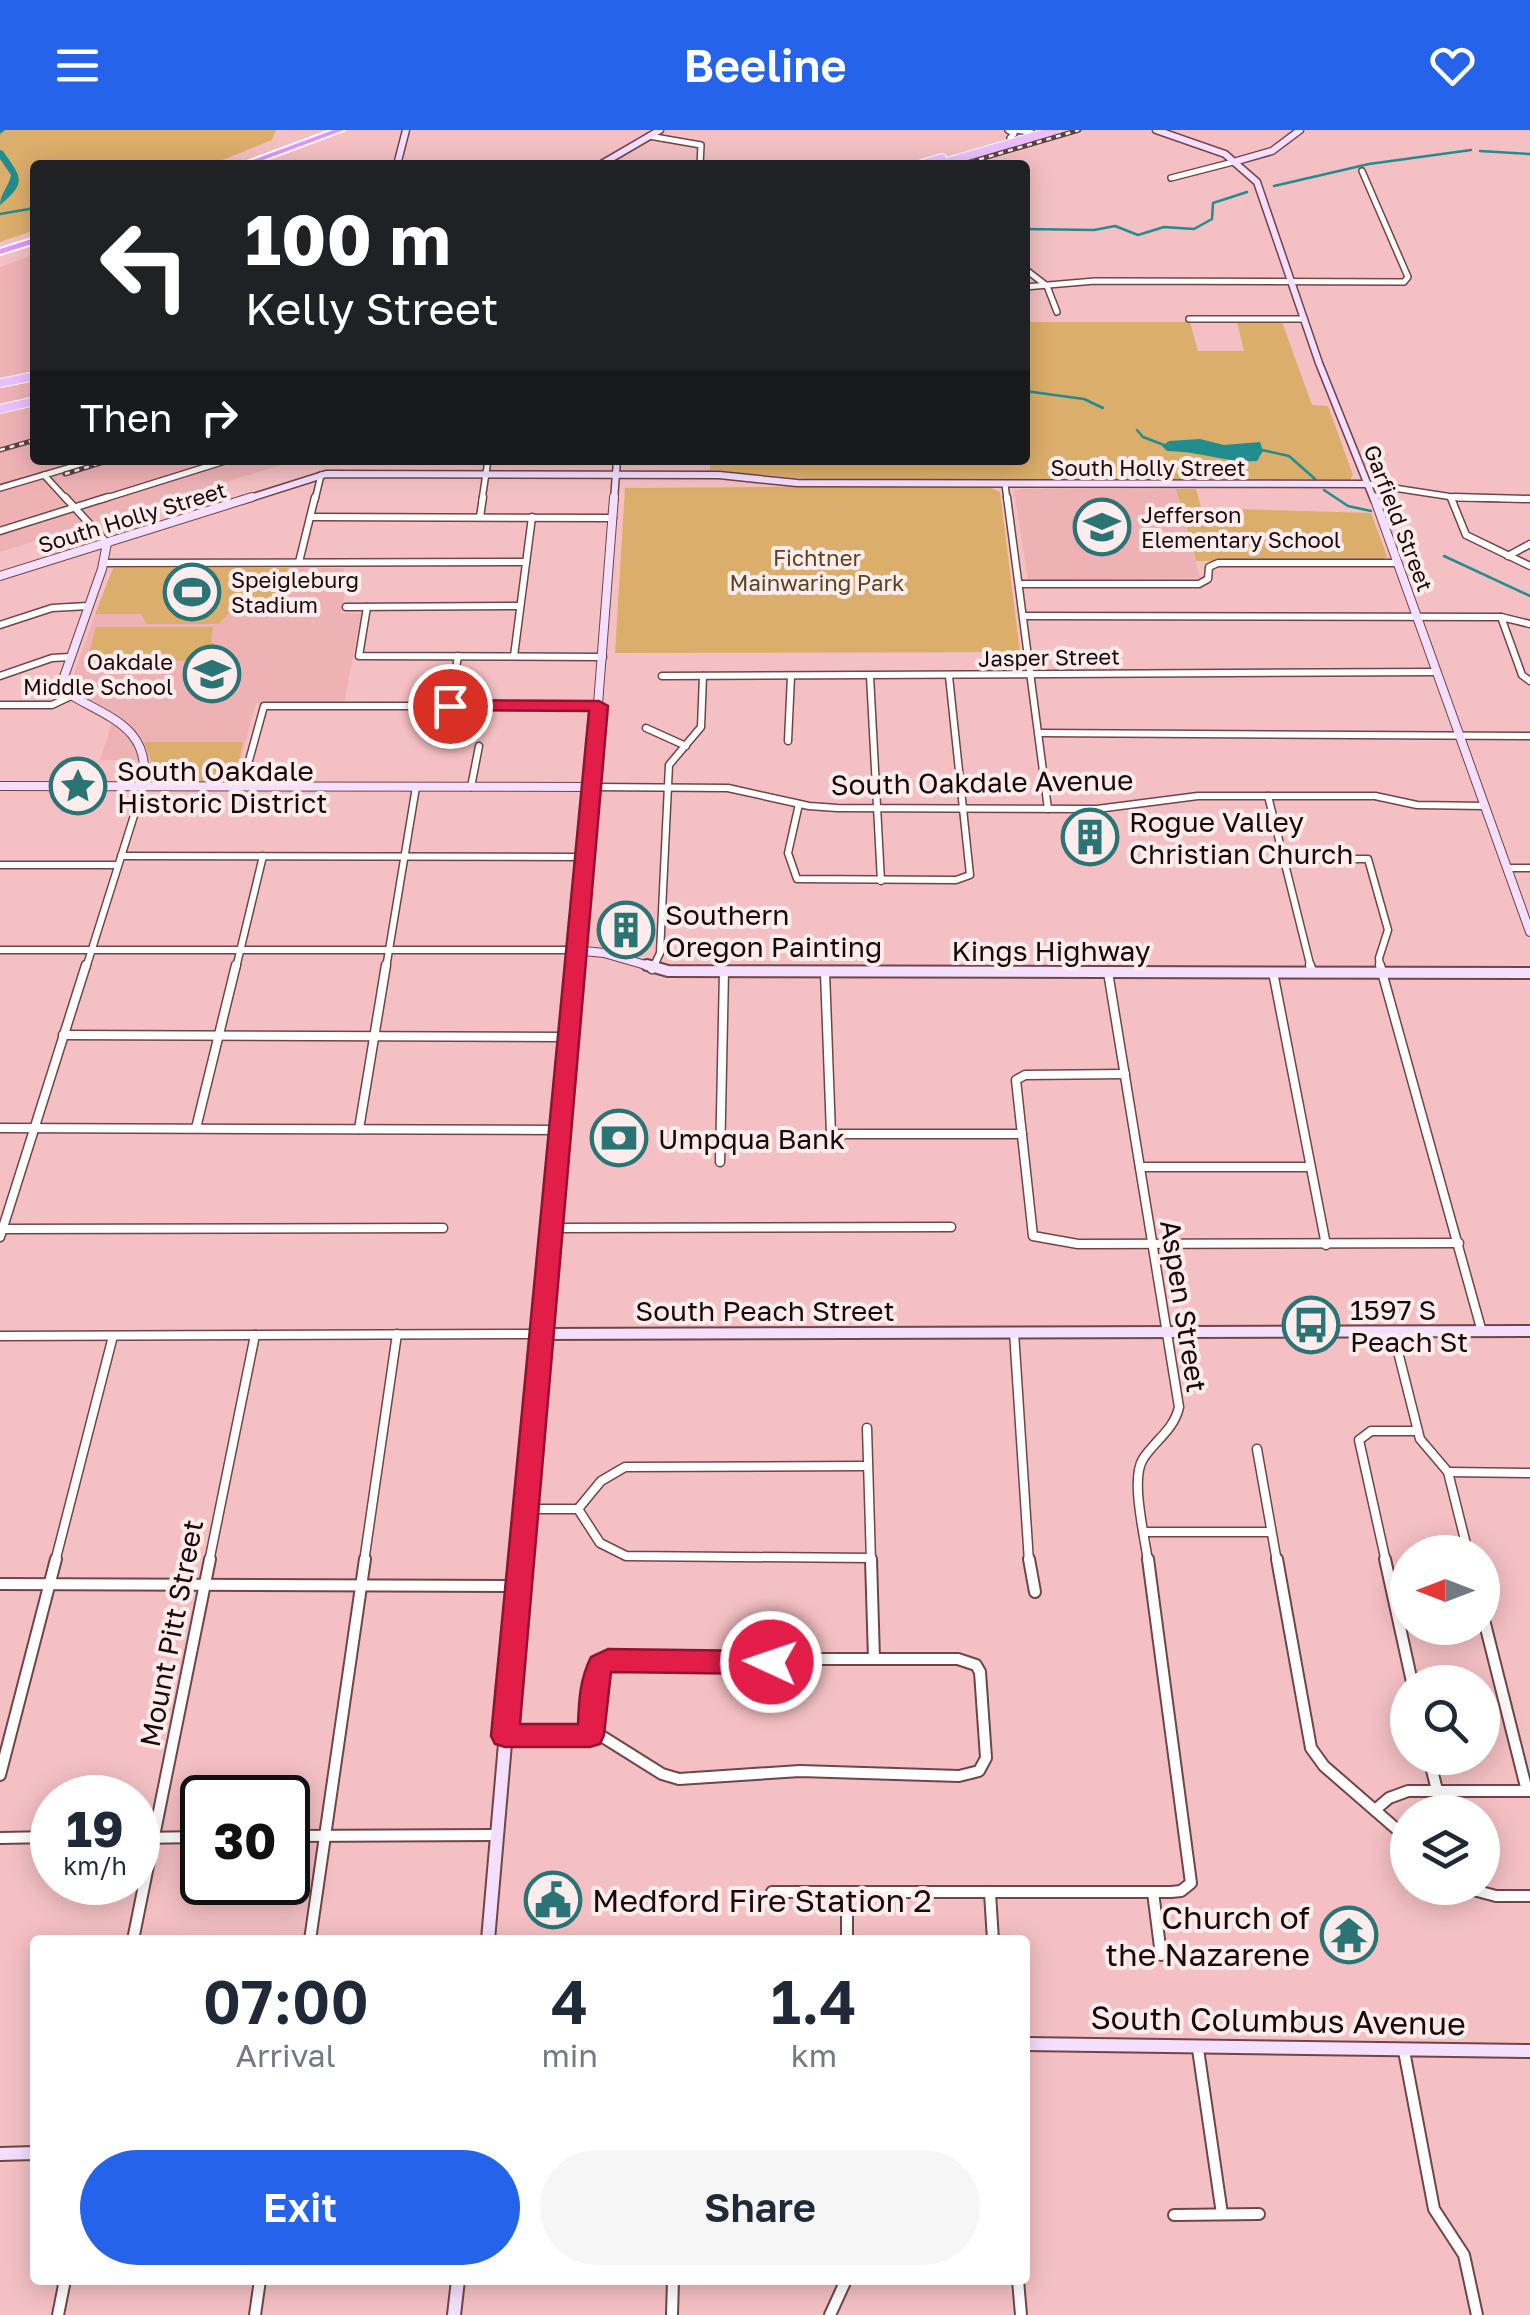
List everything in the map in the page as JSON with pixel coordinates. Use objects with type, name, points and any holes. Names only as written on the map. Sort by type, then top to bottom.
[{"type":"highway","points":[[257,160],[340,130]]},
{"type":"highway","points":[[267,160],[350,130]]},
{"type":"highway","points":[[0,254],[30,244]]},
{"type":"main road","points":[[399,160],[406,130]]},
{"type":"main road","points":[[609,160],[660,130]]},
{"type":"main road","points":[[954,160],[1056,130]]},
{"type":"main road","name":"Garfield Street","points":[[1156,130],[1201,144],[1237,162],[1257,182],[1530,932]]},
{"type":"main road","points":[[1237,162],[1272,151],[1300,130]]},
{"type":"main road","points":[[933,160],[1011,133],[1034,131]]},
{"type":"main road","name":"Garfield Street","points":[[1144,131],[1201,144]]},
{"type":"main road","points":[[600,160],[650,136]]},
{"type":"main road","points":[[0,383],[30,377]]},
{"type":"main road","points":[[0,409],[30,402]]},
{"type":"main road","points":[[321,475],[324,465]]},
{"type":"main road","points":[[488,1935],[566,1036],[604,656],[617,465]]},
{"type":"main road","name":"South Holly Street","points":[[0,576],[321,475],[718,475],[797,484],[1368,484]]},
{"type":"main road","points":[[108,543],[60,688],[131,727],[145,768],[143,786]]},
{"type":"main road","points":[[76,552],[104,561]]},
{"type":"main road","name":"South Oakdale Avenue","points":[[0,786],[592,787]]},
{"type":"main road","name":"Kings Highway","points":[[574,950],[604,953],[652,969],[724,972],[1530,973]]},
{"type":"main road","name":"South Peach Street","points":[[540,1334],[1530,1332]]},
{"type":"main road","name":"South Columbus Avenue","points":[[1030,2044],[1530,2051]]},
{"type":"main road","points":[[0,2154],[30,2153]]},
{"type":"main road","points":[[454,2315],[457,2285]]},
{"type":"street","points":[[650,136],[678,144],[701,145],[700,160]]},
{"type":"street","points":[[1171,178],[1237,162]]},
{"type":"street","points":[[1030,286],[1408,280],[1362,171]]},
{"type":"street","points":[[1030,273],[1045,284],[1057,312]]},
{"type":"street","points":[[1189,319],[1304,319]]},
{"type":"street","points":[[0,488],[78,465]]},
{"type":"street","points":[[0,531],[212,465]]},
{"type":"street","points":[[480,517],[487,465]]},
{"type":"street","points":[[44,475],[108,543]]},
{"type":"street","points":[[299,562],[321,475]]},
{"type":"street","points":[[1005,484],[1048,809]]},
{"type":"street","name":"South Holly Street","points":[[1368,484],[1451,498],[1530,498]]},
{"type":"street","points":[[1451,498],[1466,536],[1530,566]]},
{"type":"street","points":[[312,517],[613,518]]},
{"type":"street","points":[[514,656],[532,517]]},
{"type":"street","points":[[1508,556],[1530,544]]},
{"type":"street","points":[[104,561],[526,562]]},
{"type":"street","points":[[1020,584],[1196,584],[1207,581],[1209,567],[1218,563],[1397,563]]},
{"type":"street","points":[[0,625],[58,606],[88,606]]},
{"type":"street","points":[[346,607],[520,606]]},
{"type":"street","points":[[367,607],[357,652],[363,656],[604,656]]},
{"type":"street","points":[[1024,616],[1501,617],[1530,624]]},
{"type":"street","points":[[1501,617],[1522,675],[1530,681]]},
{"type":"street","points":[[450,706],[458,656]]},
{"type":"street","points":[[0,676],[52,658],[70,658]]},
{"type":"street","name":"Jasper Street","points":[[662,676],[1437,672]]},
{"type":"street","points":[[652,969],[660,953],[670,761],[701,727],[703,676]]},
{"type":"street","points":[[788,740],[791,676]]},
{"type":"street","points":[[870,676],[880,881]]},
{"type":"street","points":[[800,804],[789,830],[790,870],[794,877],[880,881],[966,878],[970,873],[949,676]]},
{"type":"street","points":[[0,705],[52,705],[71,696]]},
{"type":"street","points":[[242,786],[262,709],[269,706],[599,706]]},
{"type":"street","points":[[646,728],[686,746]]},
{"type":"street","points":[[1040,733],[1530,736]]},
{"type":"street","points":[[471,786],[479,746]]},
{"type":"street","points":[[143,786],[1,1233],[443,1228]]},
{"type":"street","points":[[358,1128],[416,786]]},
{"type":"street","name":"South Oakdale Avenue","points":[[592,787],[728,788],[800,804],[877,808],[1112,809],[1198,796],[1375,796],[1427,806],[1484,806]]},
{"type":"street","points":[[1268,796],[1312,972]]},
{"type":"street","points":[[121,856],[584,857]]},
{"type":"street","points":[[196,1128],[264,856]]},
{"type":"street","points":[[1284,859],[1368,859],[1388,930],[1380,958],[1381,972],[1482,1332]]},
{"type":"street","points":[[0,865],[117,865]]},
{"type":"street","points":[[1508,868],[1530,868]]},
{"type":"street","points":[[0,950],[574,950]]},
{"type":"street","points":[[720,1162],[724,972]]},
{"type":"street","points":[[825,972],[831,1134],[1022,1134]]},
{"type":"street","name":"Aspen Street","points":[[1108,972],[1178,1420],[1138,1467],[1191,1871],[1190,1883],[1180,1892],[1153,1892]]},
{"type":"street","points":[[1273,972],[1326,1245]]},
{"type":"street","points":[[63,1036],[566,1036]]},
{"type":"street","points":[[1125,1074],[1018,1078],[1033,1236],[1064,1243],[1150,1245],[1458,1243]]},
{"type":"street","points":[[0,1128],[558,1130]]},
{"type":"street","points":[[1140,1167],[1309,1167]]},
{"type":"street","points":[[550,1228],[952,1227]]},
{"type":"street","points":[[1014,1332],[1021,1400],[1018,1451],[1034,1592]]},
{"type":"street","points":[[1392,1332],[1418,1431],[1448,1472],[1464,1535]]},
{"type":"street","points":[[311,1935],[397,1334]]},
{"type":"street","name":"South Peach Street","points":[[0,1336],[540,1334]]},
{"type":"street","name":"Mount Pitt Street","points":[[160,1808],[255,1335]]},
{"type":"street","points":[[0,1776],[113,1336]]},
{"type":"street","points":[[866,1428],[874,1659]]},
{"type":"street","points":[[1408,1665],[1360,1440],[1371,1431],[1418,1431]]},
{"type":"street","points":[[1256,1450],[1311,1748],[1324,1766],[1390,1823]]},
{"type":"street","points":[[578,1509],[601,1481],[625,1468],[867,1466]]},
{"type":"street","points":[[1448,1472],[1528,1473],[1530,1484]]},
{"type":"street","points":[[526,1509],[578,1509]]},
{"type":"street","points":[[578,1509],[600,1543],[626,1556],[871,1558]]},
{"type":"street","points":[[1144,1532],[1270,1532]]},
{"type":"street","points":[[0,1584],[518,1586]]},
{"type":"street","points":[[1375,1810],[1398,1793],[1528,1791],[1490,1645]]},
{"type":"street","points":[[505,1736],[590,1735],[617,1743],[650,1768],[679,1779],[818,1771],[959,1776],[980,1771],[986,1758],[980,1672],[976,1665],[958,1659],[608,1660],[600,1664],[594,1680],[590,1735]]},
{"type":"street","points":[[1433,1775],[1437,1790]]},
{"type":"street","points":[[310,1836],[497,1835]]},
{"type":"street","points":[[0,1838],[30,1838]]},
{"type":"street","points":[[772,1892],[1153,1892],[1161,1955]]},
{"type":"street","points":[[847,1893],[847,1935]]},
{"type":"street","points":[[990,1893],[993,1935]]},
{"type":"street","points":[[1500,1896],[1530,1896]]},
{"type":"street","name":"Mount Pitt Street","points":[[134,1935],[140,1905]]},
{"type":"street","points":[[1198,2049],[1222,2214]]},
{"type":"street","points":[[1404,2051],[1434,2209],[1464,2255],[1477,2315]]},
{"type":"street","points":[[1174,2215],[1259,2214]]},
{"type":"street","points":[[58,2315],[64,2285]]},
{"type":"street","points":[[256,2315],[259,2285]]},
{"type":"street","points":[[672,2315],[674,2285]]},
{"type":"street","points":[[830,2315],[844,2285]]},
{"type":"street","points":[[1018,2285],[1021,2315]]},
{"type":"shaded area","points":[[30,256],[30,465],[281,465],[0,552],[0,267]]},
{"type":"shaded area","name":"Jefferson Elementary School","points":[[1176,489],[1200,578],[1028,580],[1014,491]]},
{"type":"shaded area","name":"Oakdale Middle School","points":[[288,568],[344,568],[340,588],[346,589],[341,613],[361,614],[344,703],[256,703],[234,785],[157,784],[148,760],[100,760],[115,713],[76,696],[69,688],[95,614],[141,614],[148,624],[217,624],[227,614],[275,614]]},
{"type":"green space","points":[[0,130],[276,130],[272,140],[222,160],[30,160],[30,232],[0,242]]},
{"type":"green space","points":[[1030,322],[1190,322],[1198,351],[1244,351],[1237,322],[1282,322],[1312,405],[1328,406],[1353,475],[1350,480],[808,479],[710,470],[710,465],[1030,465]]},
{"type":"green space","name":"Fichtner Mainwaring Park","points":[[625,488],[991,488],[1000,492],[1020,652],[615,653]]},
{"type":"green space","points":[[1176,489],[1196,489],[1201,508],[1371,513],[1387,556],[1383,560],[1196,561]]},
{"type":"green space","name":"Speigleburg Stadium","points":[[113,568],[288,568],[276,614],[228,614],[218,624],[147,624],[141,614],[95,614]]},
{"type":"green space","points":[[96,627],[213,627],[211,642],[215,644],[210,661],[87,660]]},
{"type":"green space","points":[[144,742],[243,742],[234,782],[154,780],[154,768]]},
{"type":"water","points":[[1200,439],[1224,445],[1260,442],[1263,451],[1257,461],[1246,461],[1167,451],[1162,446],[1169,441]]},
{"type":"waterway","points":[[1274,186],[1369,164],[1471,150]]},
{"type":"waterway","points":[[1480,151],[1530,154]]},
{"type":"waterway","points":[[0,153],[15,175],[14,185],[0,202]]},
{"type":"waterway","points":[[1030,229],[1094,230],[1115,226],[1138,235],[1164,227],[1194,229],[1212,219],[1213,203],[1247,192]]},
{"type":"waterway","points":[[0,214],[30,209]]},
{"type":"waterway","points":[[1030,392],[1084,399],[1103,408]]},
{"type":"waterway","points":[[1137,430],[1143,437],[1164,445]]},
{"type":"waterway","points":[[1262,450],[1289,456],[1315,479]]},
{"type":"waterway","points":[[1324,490],[1348,506],[1371,511]]},
{"type":"waterway","points":[[1444,556],[1530,596]]},
{"type":"railway","points":[[977,160],[1079,130]]},
{"type":"railway","points":[[0,450],[30,441]]},
{"type":"railway","points":[[65,474],[94,465]]},
{"type":"place","name":"Jefferson Elementary School","points":[[1102,527]]},
{"type":"place","name":"Speigleburg Stadium","points":[[192,592]]},
{"type":"place","name":"Oakdale Middle School","points":[[212,674]]},
{"type":"place","name":"South Oakdale Historic District","points":[[78,786]]},
{"type":"place","name":"Rogue Valley Christian Church","points":[[1090,837]]},
{"type":"place","name":"Southern Oregon Painting","points":[[626,930]]},
{"type":"place","name":"Umpqua Bank","points":[[619,1138]]},
{"type":"place","name":"1597 S Peach St","points":[[1311,1325]]},
{"type":"place","name":"Medford Fire Station 2","points":[[553,1900]]},
{"type":"place","name":"Church of the Nazarene","points":[[1349,1935]]},
{"type":"route","points":[[450,706],[599,706],[505,1736],[590,1735],[594,1680],[600,1664],[608,1660],[771,1662]]}]
